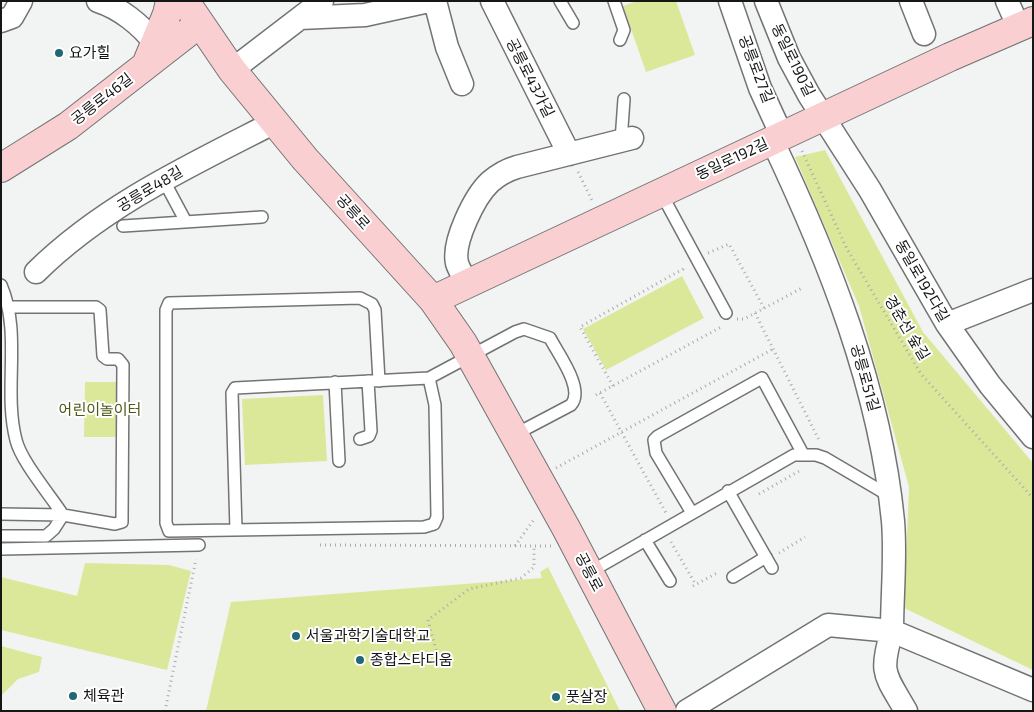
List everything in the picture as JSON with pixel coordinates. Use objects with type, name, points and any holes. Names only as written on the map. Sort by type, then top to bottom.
[{"type":"street","points":[[1,21],[12,17],[21,1]]},
{"type":"street","points":[[98,1],[112,7],[138,25],[147,59]]},
{"type":"street","points":[[147,59],[170,1]]},
{"type":"street","name":"공릉로","points":[[185,1],[232,70],[305,159],[433,300],[470,356],[589,572],[662,711]]},
{"type":"street","points":[[232,70],[322,1]]},
{"type":"street","points":[[300,18],[366,16],[429,1]]},
{"type":"street","points":[[435,1],[445,39],[462,84]]},
{"type":"street","name":"공릉로43가길","points":[[492,1],[569,154]]},
{"type":"street","name":"공릉로27길","points":[[730,1],[760,88],[784,140]]},
{"type":"street","name":"동일로190길","points":[[766,1],[789,58],[822,117]]},
{"type":"street","points":[[911,1],[924,34]]},
{"type":"street","points":[[1007,1],[1026,24]]},
{"type":"street","name":"공릉로46길","points":[[1,168],[68,126],[147,59],[199,24]]},
{"type":"street","name":"동일로192길","points":[[433,300],[661,192],[784,140],[822,117],[950,56],[1026,24]]},
{"type":"street","name":"동일로192다길","points":[[822,117],[870,190],[947,324],[990,385],[1033,438]]},
{"type":"street","name":"공릉로48길","points":[[36,272],[65,244],[142,191],[275,122]]},
{"type":"street","points":[[467,284],[457,262],[458,244],[480,193],[490,182],[508,170],[626,139]]},
{"type":"street","name":"공릉로51길","points":[[784,140],[831,280],[861,360],[882,440],[893,522],[892,631],[884,667],[886,675],[906,711]]},
{"type":"street","points":[[947,324],[1033,290]]},
{"type":"street","points":[[687,711],[828,625],[892,631],[1033,690]]},
{"type":"lane","points":[[560,1],[572,23]]},
{"type":"lane","points":[[614,1],[624,30],[620,40]]},
{"type":"lane","points":[[624,99],[626,139]]},
{"type":"lane","points":[[163,180],[186,222]]},
{"type":"lane","points":[[661,192],[729,318]]},
{"type":"lane","points":[[123,226],[262,217]]},
{"type":"lane","points":[[1,285],[10,307],[6,365],[6,416],[19,450],[63,515]]},
{"type":"lane","points":[[360,439],[369,436],[371,431],[374,381],[376,310],[365,299],[169,303],[166,310],[167,527],[169,531],[424,527],[434,524],[437,517],[435,405],[430,378]]},
{"type":"lane","points":[[1,514],[63,515],[115,524],[122,522],[123,365],[118,359],[107,359],[103,356],[99,308],[10,307]]},
{"type":"lane","points":[[236,530],[232,393],[234,388],[430,378],[522,329],[550,338],[575,386],[576,397],[571,405],[514,436]]},
{"type":"lane","points":[[692,513],[656,453],[654,440],[762,378],[803,454]]},
{"type":"lane","points":[[335,382],[339,461]]},
{"type":"lane","points":[[589,572],[784,459],[803,454],[825,458],[888,495]]},
{"type":"lane","points":[[728,491],[770,555],[772,568]]},
{"type":"lane","points":[[1,536],[46,536],[54,529],[63,515]]},
{"type":"lane","points":[[645,540],[670,581]]},
{"type":"lane","points":[[1,549],[199,545]]},
{"type":"lane","points":[[733,577],[770,555]]},
{"type":"path","name":"경춘선 숲길","points":[[784,140],[921,374],[1033,498]]},
{"type":"path","points":[[569,154],[594,202]]},
{"type":"path","points":[[703,255],[728,244],[764,308]]},
{"type":"path","points":[[612,386],[594,356],[580,327],[682,269],[683,263]]},
{"type":"path","points":[[596,395],[729,318],[744,319],[802,288]]},
{"type":"path","points":[[755,313],[812,423],[822,447]]},
{"type":"path","points":[[553,470],[773,349]]},
{"type":"path","points":[[710,376],[713,382]]},
{"type":"path","points":[[600,393],[667,518]]},
{"type":"path","points":[[658,405],[661,410]]},
{"type":"path","points":[[757,496],[804,468]]},
{"type":"path","points":[[514,546],[538,513]]},
{"type":"path","points":[[652,552],[680,537]]},
{"type":"path","points":[[770,555],[778,553],[805,537]]},
{"type":"path","points":[[794,538],[797,542]]},
{"type":"path","points":[[671,542],[694,585],[724,569]]},
{"type":"path","points":[[165,711],[199,545]]},
{"type":"path","points":[[317,545],[555,546]]},
{"type":"path","points":[[436,650],[428,620],[469,589],[520,578],[534,567],[534,546]]},
{"type":"path","points":[[704,580],[706,585]]},
{"type":"green space","points":[[637,1],[676,1],[695,55],[646,72],[623,6]]},
{"type":"green space","points":[[825,150],[923,332],[1033,463],[1033,670],[904,608],[909,487],[859,306],[795,157]]},
{"type":"green space","points":[[682,276],[704,318],[606,370],[583,329]]},
{"type":"green space","name":"어린이놀이터","points":[[85,382],[117,382],[116,437],[84,437]]},
{"type":"green space","points":[[323,395],[327,461],[245,465],[242,399]]},
{"type":"green space","points":[[85,563],[169,565],[191,571],[167,670],[1,630],[1,577],[77,596]]},
{"type":"green space","points":[[548,567],[620,711],[206,711],[231,602],[542,578],[540,572]]},
{"type":"green space","points":[[1,646],[42,657],[39,672],[18,679],[1,696]]},
{"type":"place","name":"요가힐","points":[[59,53]]},
{"type":"place","name":"서울과학기술대학교","points":[[296,636]]},
{"type":"place","name":"종합스타디움","points":[[360,660]]},
{"type":"place","name":"체육관","points":[[73,696]]},
{"type":"place","name":"풋살장","points":[[556,697]]}]
